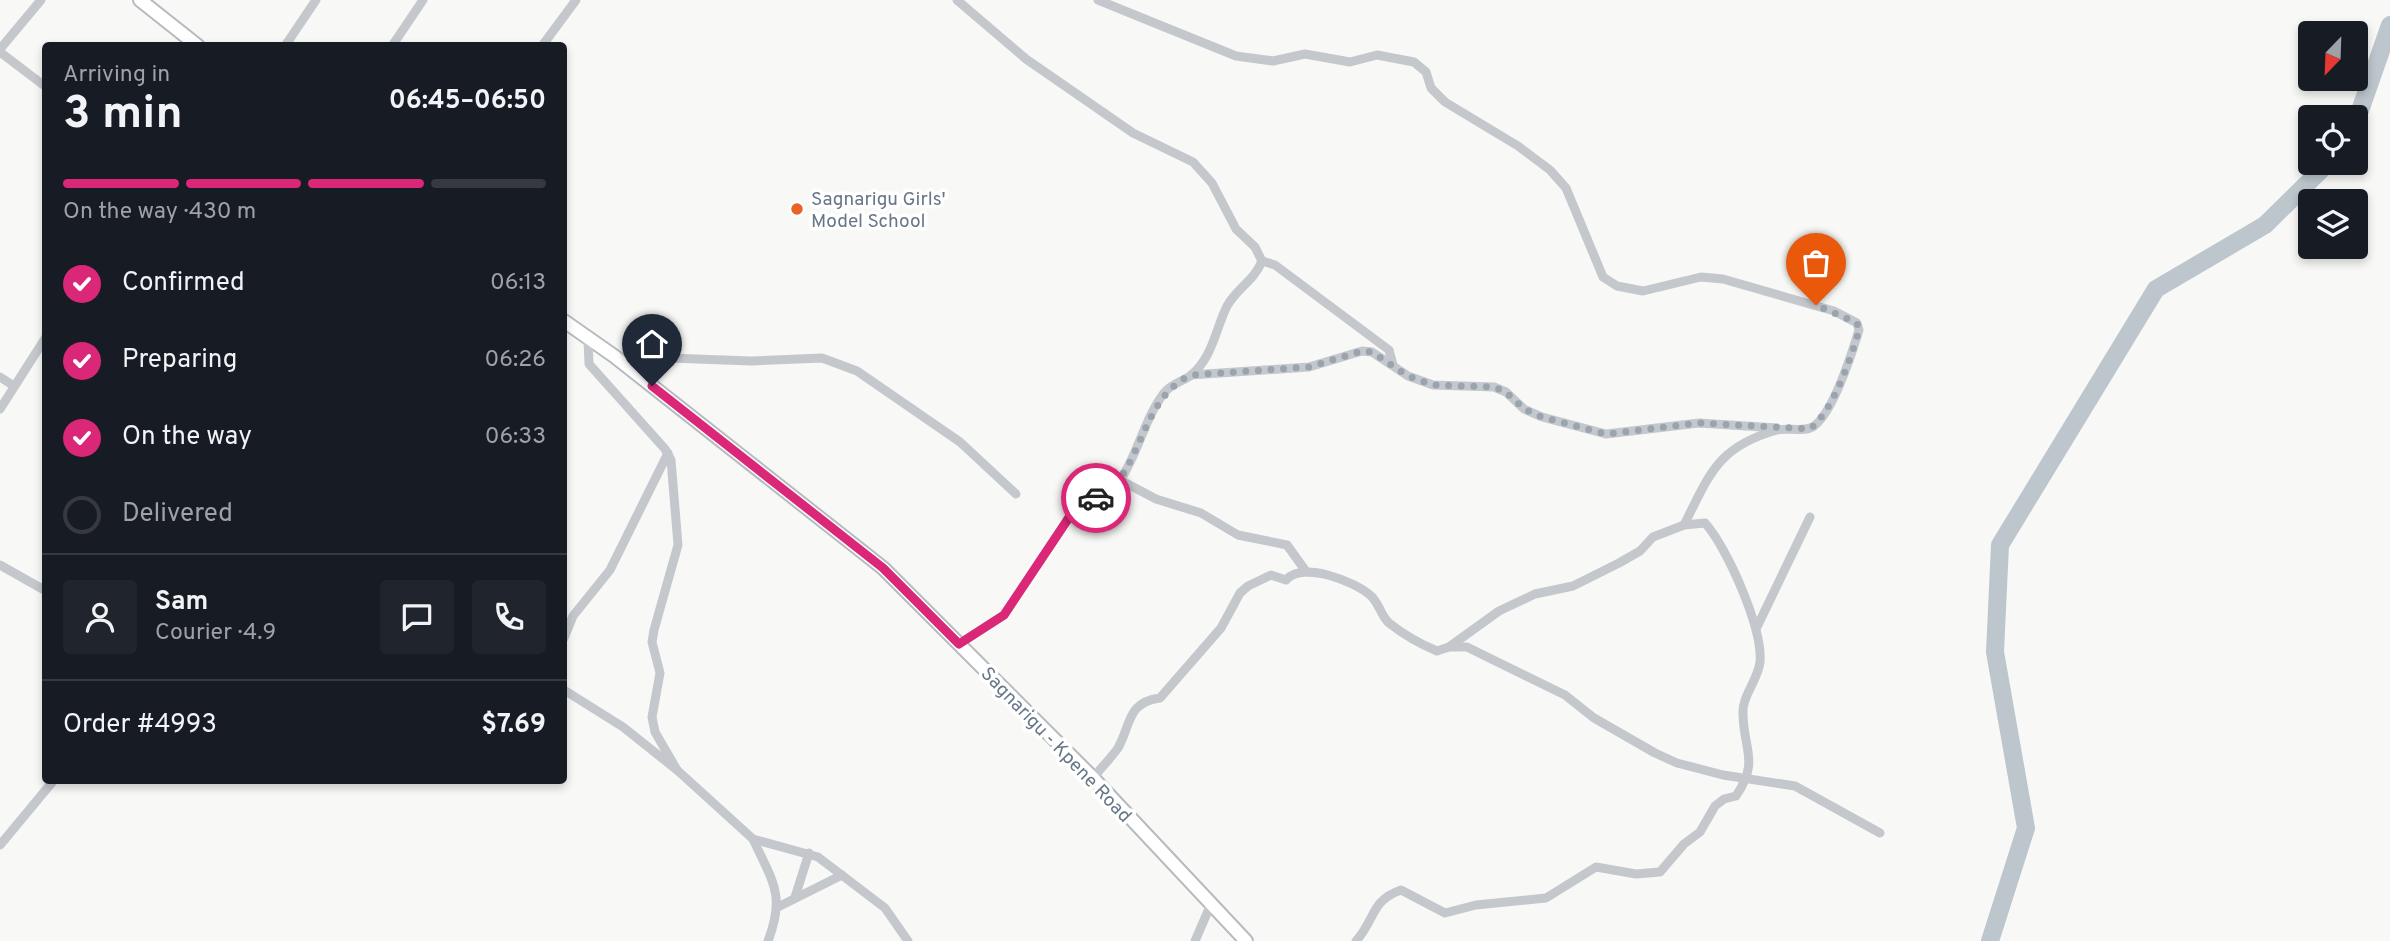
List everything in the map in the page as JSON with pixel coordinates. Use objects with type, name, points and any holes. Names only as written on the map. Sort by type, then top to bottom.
[{"type":"street","points":[[41,0],[0,50],[42,84]]},
{"type":"street","points":[[140,0],[193,42]]},
{"type":"street","points":[[288,42],[316,0]]},
{"type":"street","points":[[395,42],[423,0]]},
{"type":"street","points":[[957,0],[1026,59],[1133,133],[1193,162],[1212,183],[1236,229],[1255,247],[1262,261],[1275,265],[1342,312],[1389,350],[1393,365]]},
{"type":"street","points":[[959,644],[1004,615],[1070,516],[1081,504],[1101,495],[1120,480],[1164,393],[1191,375],[1309,367],[1362,351],[1372,352],[1408,376],[1433,385],[1494,387],[1506,392],[1524,409],[1591,433],[1606,434],[1699,423],[1810,429],[1819,422],[1846,368],[1859,330],[1857,323],[1822,307],[1723,279],[1701,276],[1643,290],[1618,286],[1603,277],[1566,188],[1550,170],[1518,146],[1445,102],[1431,88],[1426,72],[1414,62],[1377,55],[1350,62],[1305,54],[1273,61],[1236,55],[1098,0]]},
{"type":"street","points":[[545,42],[570,2]]},
{"type":"street","points":[[1191,375],[1213,348],[1227,306],[1240,287],[1256,276],[1262,261]]},
{"type":"street","name":"Sagnarigu - Kpene Road","points":[[567,323],[614,356],[883,568],[1093,778],[1246,941]]},
{"type":"street","points":[[588,340],[589,364],[668,453],[678,545],[653,631],[652,642],[660,673],[652,717],[655,732],[677,770]]},
{"type":"street","points":[[0,409],[42,343]]},
{"type":"street","points":[[614,356],[751,361],[822,358],[857,371],[960,442],[1016,494]]},
{"type":"street","points":[[0,377],[14,386]]},
{"type":"street","points":[[1684,525],[1707,479],[1726,454],[1781,429]]},
{"type":"street","points":[[567,630],[573,615],[616,558],[668,453]]},
{"type":"street","points":[[1120,480],[1156,499],[1202,513],[1238,535],[1287,545],[1305,570]]},
{"type":"street","points":[[1757,627],[1810,517]]},
{"type":"street","points":[[1093,778],[1119,746],[1130,717],[1146,699],[1160,698],[1222,628],[1240,593],[1258,579],[1270,575],[1286,580],[1292,573],[1305,570],[1334,577],[1370,594],[1386,621],[1437,651],[1449,647],[1499,611],[1535,594],[1573,586],[1640,551],[1653,537],[1684,525],[1705,523],[1711,530],[1757,627],[1760,661],[1743,713],[1751,763],[1736,796],[1724,799],[1715,806],[1700,832],[1684,844],[1660,872],[1636,874],[1596,867],[1546,898],[1476,905],[1444,913],[1401,890],[1378,902],[1364,933],[1356,941]]},
{"type":"street","points":[[0,565],[42,590]]},
{"type":"street","points":[[1449,647],[1467,647],[1564,695],[1594,718],[1677,763],[1796,786],[1880,832]]},
{"type":"street","points":[[567,692],[623,727],[677,770],[753,839],[809,853],[842,874],[885,908],[908,941]]},
{"type":"street","points":[[0,845],[51,784]]},
{"type":"street","points":[[753,839],[777,892],[778,906],[768,941]]},
{"type":"street","points":[[795,897],[809,853]]},
{"type":"street","points":[[778,906],[842,874]]},
{"type":"street","points":[[1195,941],[1211,904]]},
{"type":"waterway","points":[[2362,105],[2390,25]]},
{"type":"waterway","points":[[1990,941],[2026,828],[1995,652],[2000,545],[2156,289],[2265,225],[2316,175]]},
{"type":"way so far","points":[[1096,498],[1120,480],[1164,393],[1177,382],[1191,375],[1309,367],[1362,351],[1372,352],[1408,376],[1433,385],[1494,387],[1506,392],[1524,409],[1591,433],[1606,434],[1699,423],[1749,428],[1810,429],[1819,422],[1830,401],[1846,368],[1859,330],[1857,323],[1816,305]]},
{"type":"place","name":"Sagnarigu Girls' Model School","points":[[797,209]]},
{"type":"route","points":[[652,386],[883,568],[959,644],[1004,615],[1070,516],[1081,504],[1096,498]]}]
